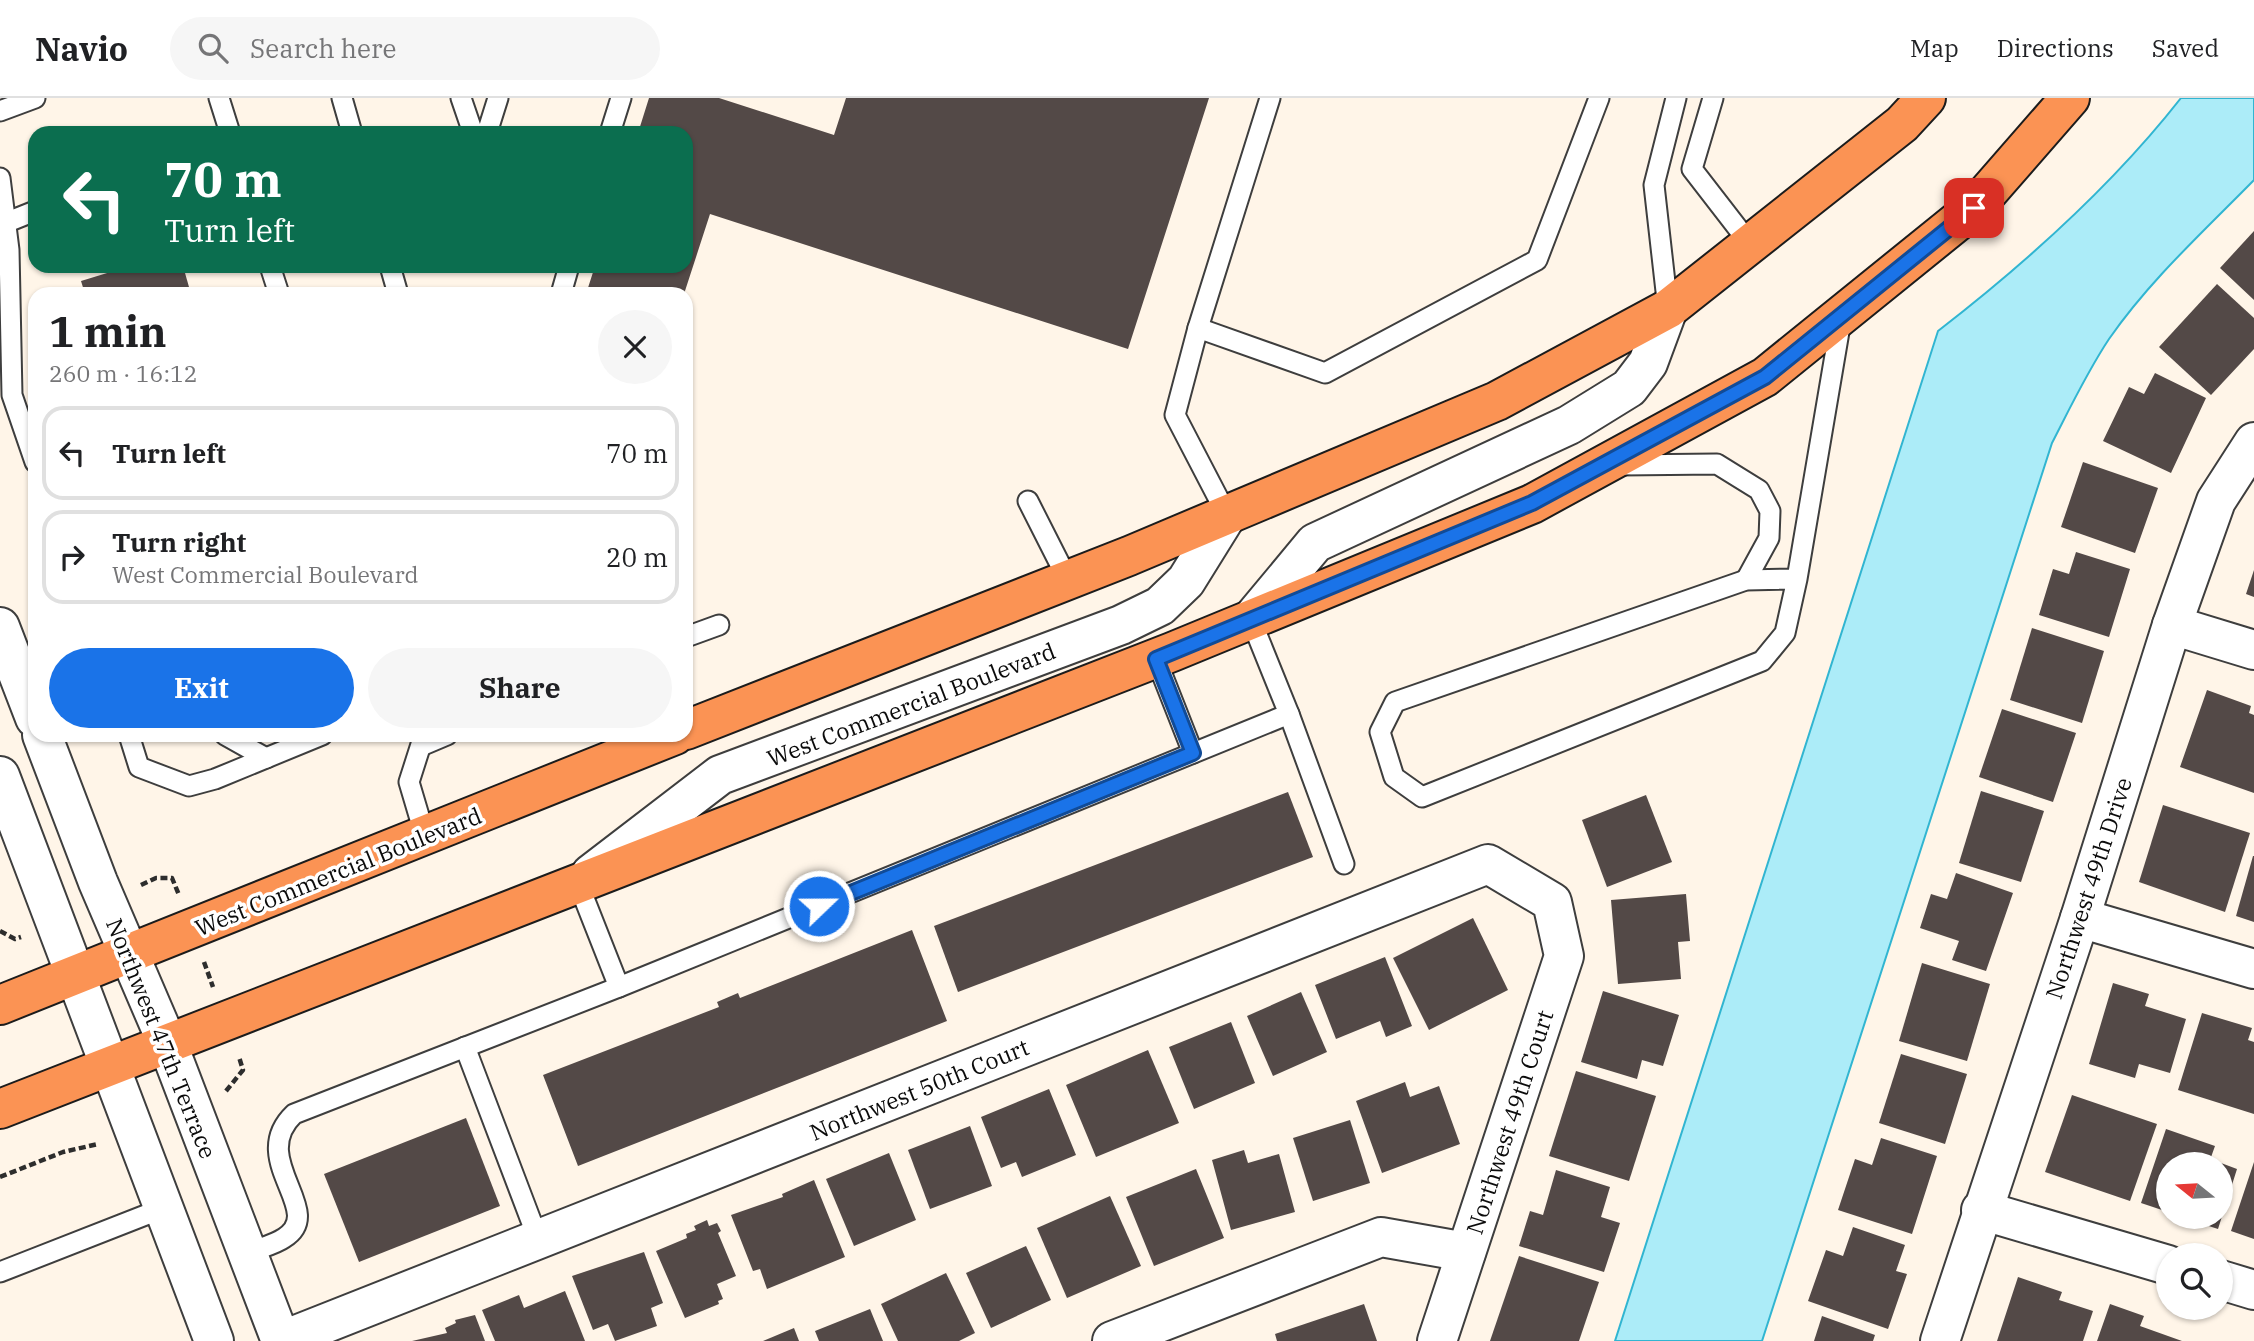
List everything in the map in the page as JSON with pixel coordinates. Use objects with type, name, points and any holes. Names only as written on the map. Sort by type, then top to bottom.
[{"type":"highway","points":[[693,727],[1068,580],[1497,401],[1668,309],[1902,124],[1926,98]]},
{"type":"highway","name":"West Commercial Boulevard","points":[[0,1109],[1156,659],[1520,509],[1765,377],[1974,208],[2070,98]]},
{"type":"highway","name":"West Commercial Boulevard","points":[[0,1005],[658,742]]},
{"type":"street","name":"West Commercial Boulevard","points":[[1251,620],[1315,543],[1569,425],[1629,388],[1648,363],[1668,309]]},
{"type":"street","name":"Northwest 49th Drive","points":[[1940,1341],[2080,918],[2172,625],[2216,501],[2254,442]]},
{"type":"street","name":"West Commercial Boulevard","points":[[578,883],[720,775],[1121,625],[1160,606],[1186,581],[1227,515]]},
{"type":"street","points":[[2172,625],[2254,650]]},
{"type":"street","points":[[0,627],[28,700]]},
{"type":"street","name":"Northwest 47th Terrace","points":[[45,742],[168,1045],[281,1341]]},
{"type":"street","points":[[0,776],[161,1209],[214,1341]]},
{"type":"street","name":"Northwest 50th Court","points":[[281,1341],[1488,864],[1552,902]]},
{"type":"street","name":"Northwest 49th Court","points":[[1437,1341],[1564,956],[1552,902]]},
{"type":"street","points":[[2080,918],[2254,969]]},
{"type":"street","points":[[1982,1210],[2156,1261]]},
{"type":"street","points":[[1112,1341],[1381,1237],[1466,1252]]},
{"type":"street","points":[[2233,1284],[2254,1290]]},
{"type":"lane","points":[[0,111],[35,98]]},
{"type":"lane","points":[[219,98],[228,126]]},
{"type":"lane","points":[[341,98],[350,126]]},
{"type":"lane","points":[[461,98],[471,126]]},
{"type":"lane","points":[[489,126],[498,98]]},
{"type":"lane","points":[[612,126],[621,98]]},
{"type":"lane","points":[[1227,515],[1175,415],[1198,328],[1270,98]]},
{"type":"lane","points":[[1198,328],[1325,373],[1537,260],[1599,98]]},
{"type":"lane","points":[[1668,309],[1654,185],[1676,98]]},
{"type":"lane","points":[[1713,98],[1692,169],[1750,244]]},
{"type":"lane","points":[[0,178],[5,223],[12,395],[28,442]]},
{"type":"lane","points":[[5,223],[28,214]]},
{"type":"lane","points":[[1797,579],[1746,580],[1395,702],[1380,732],[1394,777],[1422,797],[1762,662],[1784,633],[1797,579],[1842,314]]},
{"type":"lane","points":[[1604,465],[1717,464],[1759,490],[1770,511],[1769,538],[1746,580]]},
{"type":"lane","points":[[1028,501],[1068,580]]},
{"type":"lane","points":[[1251,620],[1344,864]]},
{"type":"lane","points":[[693,634],[719,625]]},
{"type":"lane","points":[[1156,659],[1193,753]]},
{"type":"lane","points":[[248,1253],[285,1238],[296,1225],[297,1208],[276,1143],[282,1126],[294,1114],[619,987],[1289,714]]},
{"type":"lane","points":[[131,742],[139,766],[188,786],[304,742]]},
{"type":"lane","points":[[237,742],[266,758]]},
{"type":"lane","points":[[423,742],[410,782],[425,836]]},
{"type":"lane","points":[[578,883],[619,987]]},
{"type":"lane","points":[[465,1047],[538,1239]]},
{"type":"lane","points":[[0,1272],[161,1209]]},
{"type":"water","points":[[2181,98],[2254,98],[2254,180],[2178,257],[2125,317],[2093,364],[2052,443],[1762,1341],[1615,1341],[1938,331],[2067,222],[2126,162]]},
{"type":"building","points":[[649,98],[719,98],[834,135],[846,98],[1209,98],[1128,349],[710,214],[693,266],[693,126],[640,126]]},
{"type":"building","points":[[2254,231],[2254,300],[2220,268]]},
{"type":"building","points":[[107,273],[185,273],[189,287],[83,287],[81,281]]},
{"type":"building","points":[[593,273],[691,273],[686,287],[588,287]]},
{"type":"building","points":[[2217,284],[2254,318],[2254,349],[2211,395],[2159,347]]},
{"type":"building","points":[[2155,373],[2206,398],[2171,473],[2103,441],[2129,387],[2144,394]]},
{"type":"building","points":[[2083,462],[2158,488],[2135,553],[2061,527]]},
{"type":"building","points":[[2076,552],[2130,569],[2109,637],[2039,615],[2053,569],[2069,574]]},
{"type":"building","points":[[2254,570],[2254,597],[2246,594]]},
{"type":"building","points":[[2032,628],[2104,651],[2082,723],[2010,700]]},
{"type":"building","points":[[2207,690],[2251,706],[2249,713],[2254,715],[2254,793],[2180,767]]},
{"type":"building","points":[[2002,709],[2076,733],[2053,802],[1979,777]]},
{"type":"building","points":[[1981,791],[2044,811],[2021,882],[1959,863]]},
{"type":"building","points":[[1288,792],[1313,857],[958,992],[934,926]]},
{"type":"building","points":[[1646,795],[1672,862],[1607,887],[1582,820]]},
{"type":"building","points":[[2163,805],[2250,833],[2225,912],[2139,882]]},
{"type":"building","points":[[2254,856],[2254,922],[2236,916]]},
{"type":"building","points":[[1956,873],[2013,893],[1986,971],[1952,960],[1959,941],[1920,928],[1931,894],[1947,899]]},
{"type":"building","points":[[1686,894],[1690,941],[1678,942],[1681,979],[1618,984],[1611,900]]},
{"type":"building","points":[[1473,918],[1508,990],[1429,1030],[1393,958]]},
{"type":"building","points":[[912,930],[947,1021],[578,1166],[543,1075],[719,1007],[717,1002],[738,993],[740,998]]},
{"type":"building","points":[[1385,957],[1412,1026],[1386,1037],[1380,1021],[1336,1039],[1315,985]]},
{"type":"building","points":[[1922,963],[1990,984],[1967,1061],[1899,1041]]},
{"type":"building","points":[[2113,983],[2149,994],[2145,1006],[2186,1019],[2170,1073],[2139,1064],[2135,1078],[2089,1064]]},
{"type":"building","points":[[1603,991],[1679,1015],[1663,1066],[1642,1060],[1637,1079],[1581,1062]]},
{"type":"building","points":[[1301,992],[1327,1052],[1273,1076],[1247,1016]]},
{"type":"building","points":[[2202,1013],[2252,1028],[2248,1040],[2254,1042],[2254,1114],[2178,1090]]},
{"type":"building","points":[[1231,1022],[1255,1083],[1194,1109],[1169,1047]]},
{"type":"building","points":[[1148,1050],[1179,1123],[1096,1157],[1066,1085]]},
{"type":"building","points":[[1901,1054],[1967,1074],[1945,1144],[1879,1123]]},
{"type":"building","points":[[1576,1071],[1656,1096],[1629,1181],[1549,1156]]},
{"type":"building","points":[[1405,1082],[1410,1097],[1439,1086],[1460,1144],[1382,1173],[1356,1101]]},
{"type":"building","points":[[1049,1089],[1076,1155],[1022,1177],[1016,1162],[1001,1168],[981,1117]]},
{"type":"building","points":[[2072,1095],[2157,1124],[2130,1201],[2045,1172]]},
{"type":"building","points":[[466,1118],[500,1206],[359,1262],[324,1174]]},
{"type":"building","points":[[1350,1120],[1370,1183],[1313,1201],[1293,1138]]},
{"type":"building","points":[[970,1126],[992,1186],[930,1209],[908,1150]]},
{"type":"building","points":[[2166,1129],[2215,1146],[2213,1152],[2158,1152]]},
{"type":"building","points":[[1881,1138],[1937,1156],[1912,1234],[1838,1210],[1855,1159],[1872,1165]]},
{"type":"building","points":[[1244,1150],[1248,1163],[1279,1154],[1295,1212],[1231,1230],[1212,1160]]},
{"type":"building","points":[[889,1153],[916,1220],[854,1246],[826,1179]]},
{"type":"building","points":[[2156,1159],[2156,1208],[2141,1203]]},
{"type":"building","points":[[2254,1162],[2254,1239],[2231,1231]]},
{"type":"building","points":[[1196,1169],[1224,1238],[1154,1266],[1126,1197]]},
{"type":"building","points":[[1556,1170],[1610,1187],[1601,1217],[1620,1223],[1604,1272],[1519,1246],[1530,1211],[1543,1215]]},
{"type":"building","points":[[814,1180],[845,1257],[767,1289],[760,1269],[753,1271],[731,1215],[783,1197],[782,1194]]},
{"type":"building","points":[[1110,1196],[1141,1266],[1067,1298],[1037,1228]]},
{"type":"building","points":[[707,1220],[709,1226],[717,1223],[721,1231],[718,1233],[736,1276],[717,1284],[723,1299],[718,1301],[719,1304],[685,1318],[656,1251],[687,1238],[686,1234],[696,1230],[694,1226]]},
{"type":"building","points":[[1853,1227],[1905,1245],[1896,1271],[1907,1274],[1888,1329],[1808,1301],[1826,1250],[1843,1256]]},
{"type":"building","points":[[1026,1246],[1051,1300],[991,1328],[966,1273]]},
{"type":"building","points":[[644,1252],[663,1303],[651,1308],[657,1326],[615,1341],[608,1324],[593,1330],[572,1276]]},
{"type":"building","points":[[1519,1256],[1599,1282],[1579,1341],[1490,1341]]},
{"type":"building","points":[[946,1273],[975,1333],[959,1341],[898,1341],[881,1304]]},
{"type":"building","points":[[2018,1277],[2062,1292],[2059,1300],[2093,1311],[2083,1341],[1997,1341]]},
{"type":"building","points":[[565,1291],[585,1341],[495,1341],[482,1310],[519,1295],[524,1308]]},
{"type":"building","points":[[1364,1304],[1377,1341],[1277,1341],[1275,1334]]},
{"type":"building","points":[[2110,1304],[2144,1316],[2140,1326],[2182,1341],[2097,1341]]},
{"type":"building","points":[[870,1309],[883,1341],[819,1341],[815,1331]]},
{"type":"building","points":[[475,1315],[485,1341],[412,1341],[447,1333],[445,1328],[456,1323],[455,1320]]},
{"type":"building","points":[[1822,1316],[1875,1335],[1873,1341],[1814,1341]]},
{"type":"building","points":[[794,1328],[799,1341],[763,1341]]},
{"type":"route","points":[[819,906],[1193,753],[1156,659],[1432,548],[1532,503],[1765,377],[1974,208]]}]
